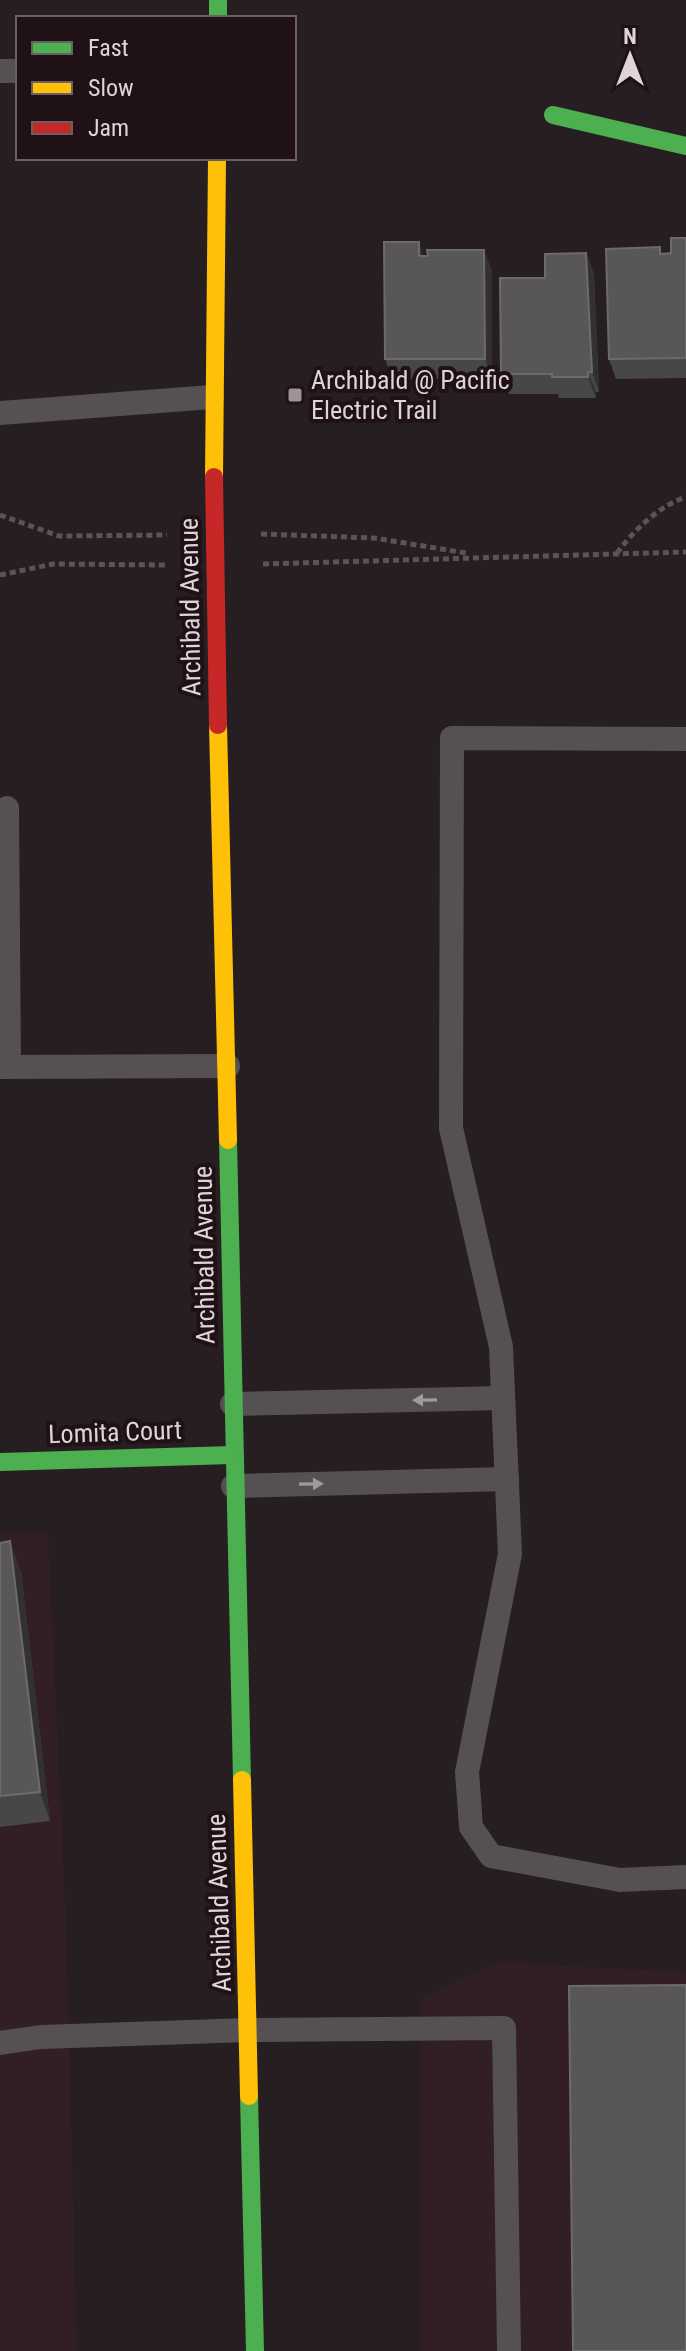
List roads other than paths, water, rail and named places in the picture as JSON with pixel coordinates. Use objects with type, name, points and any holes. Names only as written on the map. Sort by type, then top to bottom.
[{"type":"main road","points":[[553,115],[686,146]]},
{"type":"main road","name":"Archibald Avenue","points":[[217,160],[212,397],[228,1066],[232,1455],[255,2351]]},
{"type":"main road","name":"Lomita Court","points":[[0,1462],[232,1455]]},
{"type":"lane","points":[[0,413],[212,397]]},
{"type":"lane","points":[[686,739],[452,738],[451,1128],[501,1347],[510,1554],[467,1772],[471,1827],[491,1856],[620,1880],[686,1877]]},
{"type":"lane","points":[[7,808],[5,1067],[228,1066]]},
{"type":"lane","points":[[232,1404],[503,1398]]},
{"type":"lane","points":[[233,1486],[507,1479]]},
{"type":"lane","points":[[0,2043],[41,2037],[248,2030],[504,2028],[509,2351]]},
{"type":"place","name":"Archibald @ Pacific Electric Trail","points":[[295,395]]}]
